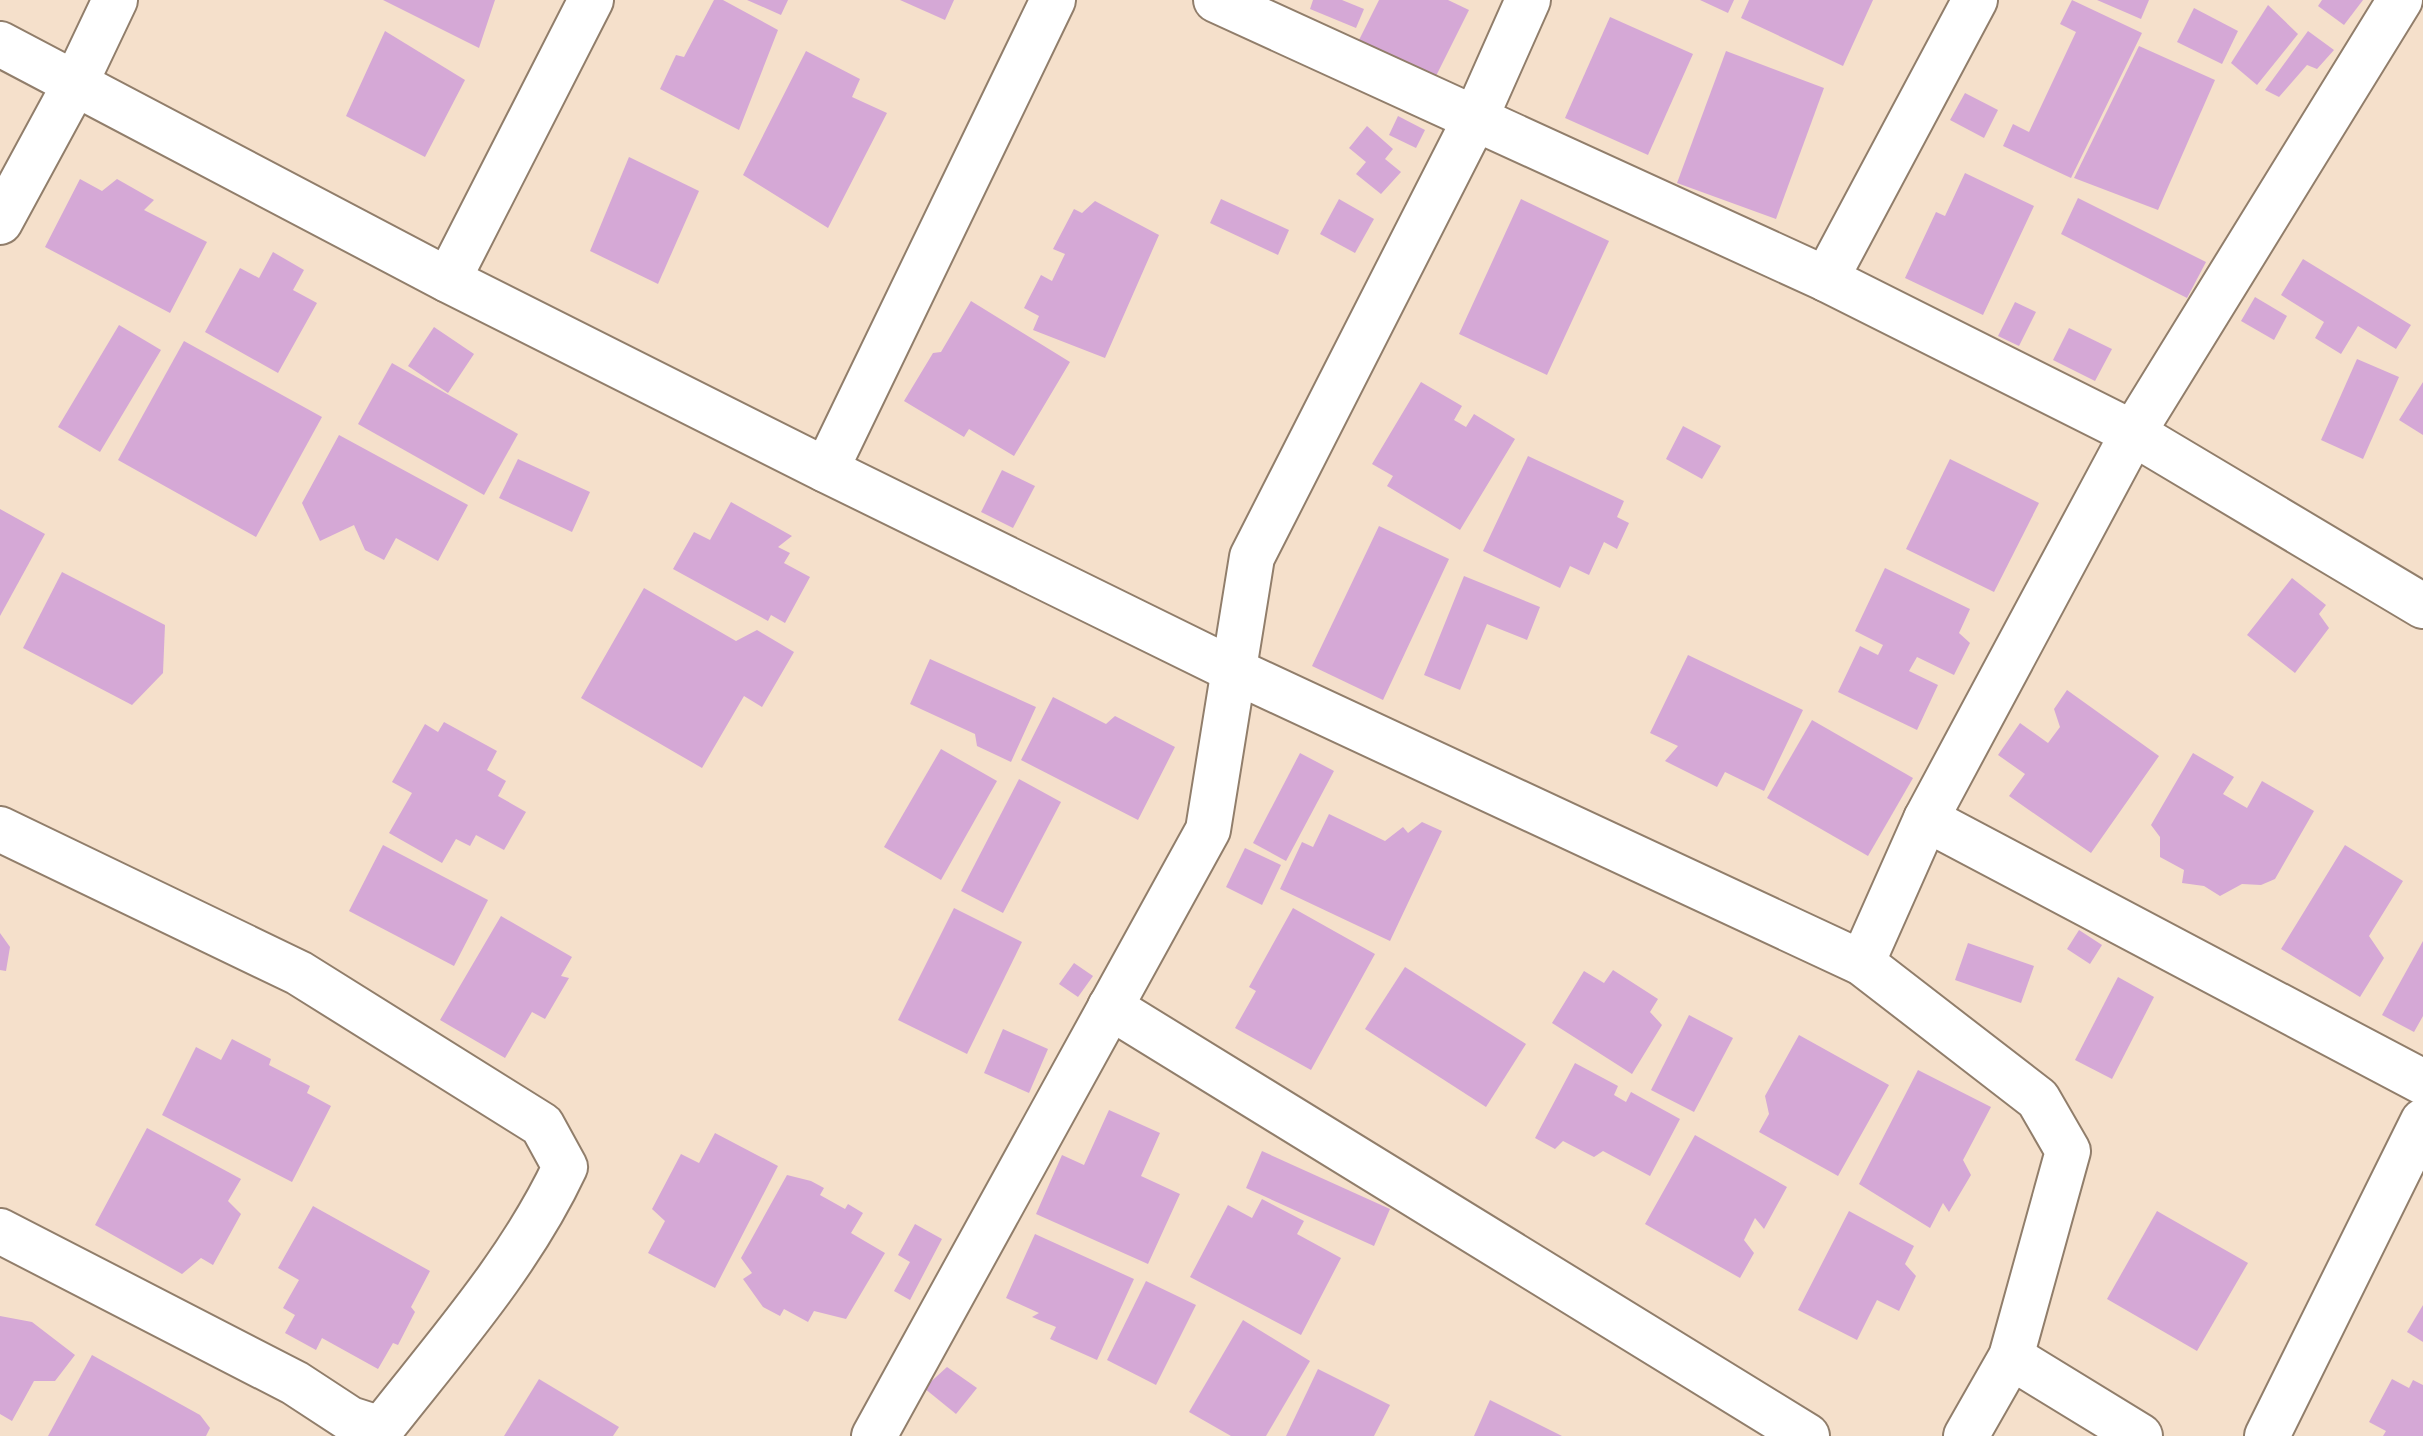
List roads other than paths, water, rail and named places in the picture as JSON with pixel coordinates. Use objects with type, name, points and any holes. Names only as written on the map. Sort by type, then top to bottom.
[{"type":"street","points":[[0,222],[76,82],[115,0]]},
{"type":"street","points":[[448,280],[591,0]]},
{"type":"street","points":[[826,470],[1053,0]]},
{"type":"street","points":[[1216,0],[1826,279],[2133,433],[2423,606]]},
{"type":"street","points":[[874,1436],[1208,830],[1252,557],[1476,117],[1528,0]]},
{"type":"street","points":[[1826,279],[1975,0]]},
{"type":"street","points":[[1862,963],[1926,819],[2133,433],[2400,0]]},
{"type":"street","points":[[0,44],[448,280],[826,470],[1235,671],[1862,963],[2038,1099],[2068,1151],[2011,1357],[1966,1436]]},
{"type":"street","points":[[1926,819],[2423,1082]]},
{"type":"street","points":[[0,829],[299,973],[542,1125],[565,1167],[545,1210],[466,1321],[381,1429],[352,1427],[295,1383],[0,1231]]},
{"type":"street","points":[[1110,1007],[1807,1436]]},
{"type":"street","points":[[2267,1436],[2423,1121]]},
{"type":"street","points":[[2011,1357],[2140,1436]]}]
